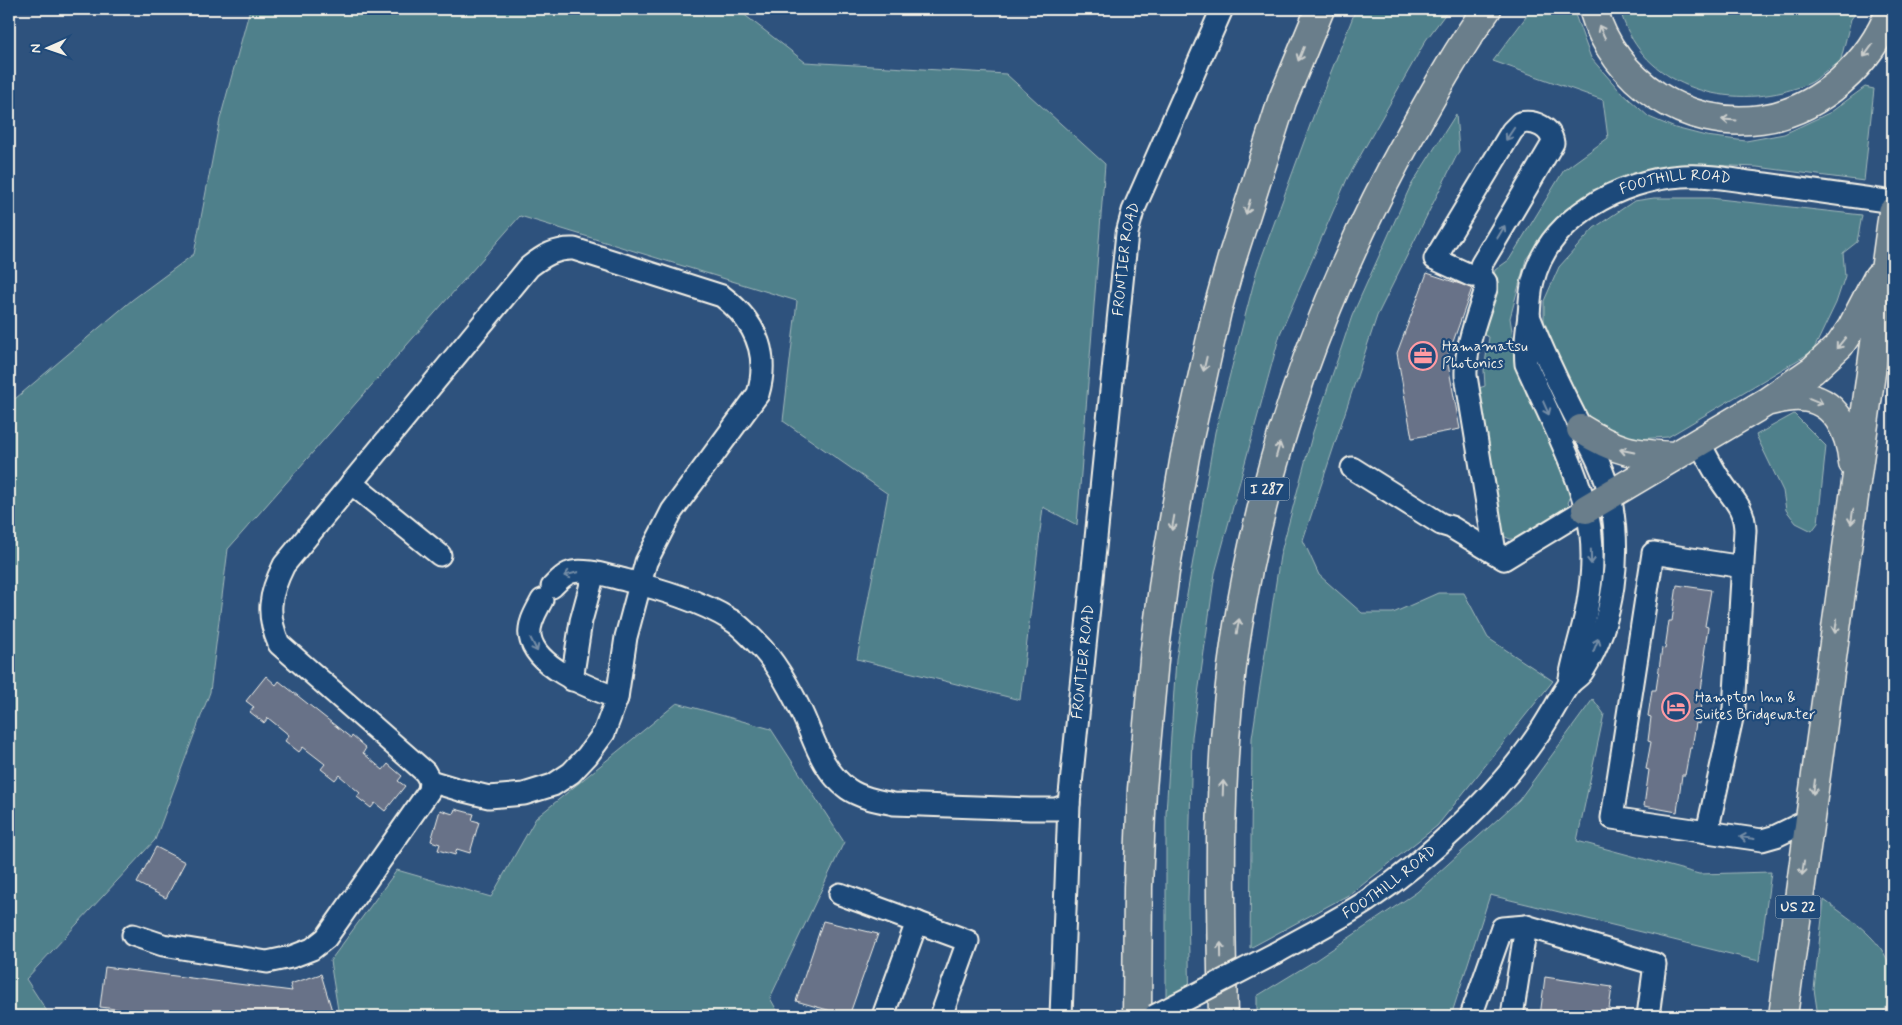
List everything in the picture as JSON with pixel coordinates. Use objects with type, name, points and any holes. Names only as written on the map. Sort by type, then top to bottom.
[{"type":"highway","points":[[1137,1016],[1138,887],[1142,789],[1155,649],[1165,572],[1184,465],[1217,311],[1232,258],[1282,101],[1320,9]]},
{"type":"highway","name":"I 287","points":[[1223,1016],[1221,858],[1223,774],[1236,640],[1260,517],[1295,393],[1341,272],[1394,163],[1464,42],[1488,9]]},
{"type":"highway","points":[[1593,9],[1604,36],[1621,64],[1631,76],[1654,95],[1682,109],[1713,118],[1746,121],[1763,119],[1800,107],[1836,86],[1858,65],[1879,36],[1891,9]]},
{"type":"highway","name":"US 22","points":[[1783,1016],[1893,212]]},
{"type":"highway","points":[[1586,509],[1768,401],[1813,370],[1840,346],[1852,328],[1887,262]]},
{"type":"highway","points":[[1867,403],[1887,378],[1893,339]]},
{"type":"highway","points":[[1768,401],[1798,397],[1810,398],[1832,410],[1847,432],[1852,453],[1856,488]]},
{"type":"highway","points":[[1581,429],[1619,450],[1649,455],[1675,456]]},
{"type":"street","name":"FRONTIER ROAD","points":[[1061,1016],[1069,804],[1127,233],[1133,211],[1222,9]]},
{"type":"street","points":[[1480,276],[1481,265],[1553,143],[1552,136],[1548,131],[1534,122],[1520,123],[1512,130],[1435,259],[1472,276],[1480,276],[1486,282],[1486,289],[1465,362],[1495,552]]},
{"type":"street","name":"FOOTHILL ROAD","points":[[1154,1016],[1276,953],[1367,901],[1418,862],[1449,834],[1503,778],[1537,737],[1569,684],[1589,594],[1592,571],[1591,536],[1586,509],[1572,466],[1526,364],[1524,346],[1533,280],[1541,259],[1556,237],[1573,219],[1593,204],[1618,191],[1661,178],[1715,177],[1893,202]]},
{"type":"street","points":[[133,935],[163,946],[267,962],[292,957],[312,949],[326,938],[429,791],[430,781],[425,772],[279,644],[272,628],[271,599],[284,565],[529,267],[545,255],[563,248],[574,249],[722,296],[737,308],[753,331],[761,348],[762,380],[758,394],[672,511],[646,562],[626,637],[617,698],[604,733],[588,756],[571,773],[553,785],[524,794],[489,797],[430,781]]},
{"type":"street","name":"FOOTHILL ROAD","points":[[1529,316],[1545,357],[1598,461],[1610,495],[1614,533],[1614,570],[1611,597],[1605,622],[1595,648],[1582,673],[1569,684]]},
{"type":"street","points":[[1699,442],[1721,482],[1741,508],[1744,518],[1734,709],[1707,832]]},
{"type":"street","points":[[1352,468],[1441,524],[1451,527],[1495,552],[1504,560],[1586,509]]},
{"type":"street","points":[[351,483],[440,555]]},
{"type":"street","points":[[1742,567],[1653,553],[1612,818],[1762,840],[1776,836],[1809,820]]},
{"type":"street","points":[[617,698],[572,680],[549,663],[535,649],[529,635],[532,620],[547,594],[562,577],[572,572],[594,573],[639,584],[692,602],[732,620],[757,643],[782,674],[828,770],[848,789],[872,800],[894,804],[1030,810],[1056,809],[1069,804]]},
{"type":"street","points":[[572,680],[580,621],[594,573]]},
{"type":"street","points":[[840,894],[968,940],[942,1016]]},
{"type":"street","points":[[883,1016],[917,922]]},
{"type":"street","points":[[1471,1016],[1502,928],[1526,926],[1655,964],[1648,1016]]},
{"type":"street","points":[[1512,1016],[1526,926]]},
{"type":"green space","points":[[250,9],[737,9],[805,62],[1006,74],[1105,164],[1077,525],[1043,507],[1020,700],[857,659],[888,494],[783,421],[797,301],[520,216],[228,549],[210,692],[155,840],[26,979],[50,1016],[9,1016],[9,404],[132,300],[194,254],[220,119]]},
{"type":"green space","points":[[1356,9],[1449,9],[1426,40],[1347,179],[1280,334],[1215,573],[1192,737],[1188,901],[1190,1016],[1166,1016],[1166,813],[1176,659],[1215,432],[1257,270],[1313,117]]},
{"type":"green space","points":[[1532,9],[1573,9],[1591,58],[1619,90],[1649,117],[1675,128],[1706,136],[1746,141],[1784,134],[1831,112],[1865,87],[1874,89],[1864,181],[1757,167],[1684,164],[1592,190],[1553,225],[1526,259],[1510,318],[1515,350],[1571,482],[1566,485],[1570,498],[1568,503],[1571,506],[1516,539],[1510,539],[1501,535],[1479,388],[1485,386],[1484,370],[1489,337],[1484,335],[1480,327],[1495,270],[1509,260],[1564,170],[1608,138],[1603,100],[1493,61]]},
{"type":"green space","points":[[1620,9],[1859,9],[1851,19],[1840,63],[1804,86],[1757,96],[1731,96],[1706,92],[1683,84],[1662,71],[1644,55],[1629,34]]},
{"type":"green space","points":[[1456,114],[1459,151],[1377,316],[1303,540],[1319,575],[1362,613],[1393,613],[1438,593],[1464,593],[1488,638],[1553,681],[1437,826],[1352,893],[1250,948],[1252,738],[1280,556],[1313,432],[1352,316],[1410,187]]},
{"type":"green space","points":[[1654,198],[1710,198],[1862,215],[1857,242],[1843,253],[1845,276],[1836,303],[1813,351],[1668,437],[1638,439],[1607,432],[1583,416],[1544,337],[1544,301],[1559,267],[1594,228],[1634,201]]},
{"type":"green space","points":[[1794,414],[1826,446],[1818,523],[1812,531],[1796,523],[1786,510],[1783,491],[1756,435]]},
{"type":"green space","points":[[1593,699],[1604,714],[1577,841],[1699,874],[1771,872],[1759,961],[1490,895],[1451,1016],[1257,1016],[1257,996],[1316,960],[1417,892],[1519,800]]},
{"type":"green space","points":[[677,703],[771,729],[844,842],[770,998],[780,1016],[339,1016],[330,961],[397,870],[491,897],[536,818]]},
{"type":"green space","points":[[1824,900],[1870,936],[1880,947],[1887,959],[1892,972],[1893,991],[1882,1016],[1818,1016],[1814,989]]},
{"type":"building","name":"Hamamatsu Photonics","points":[[1427,273],[1472,288],[1447,359],[1460,429],[1412,438],[1397,353]]},
{"type":"building","name":"Hampton Inn & Suites Bridgewater","points":[[1677,585],[1711,590],[1705,626],[1708,627],[1699,724],[1696,723],[1685,775],[1682,775],[1677,812],[1644,806],[1649,770],[1646,769],[1651,742],[1648,741],[1651,717],[1648,716],[1652,690],[1656,690],[1662,648],[1665,649],[1669,621],[1672,621]]},
{"type":"building","points":[[266,676],[276,685],[279,681],[351,738],[352,736],[366,748],[363,753],[383,770],[388,764],[402,776],[398,781],[405,786],[385,811],[375,803],[371,808],[357,797],[360,793],[339,775],[335,780],[321,769],[325,764],[303,747],[299,752],[285,741],[289,735],[268,718],[264,723],[250,712],[254,707],[246,701]]},
{"type":"building","points":[[455,809],[474,814],[472,820],[479,822],[470,853],[457,849],[455,855],[438,850],[440,844],[431,841],[440,810],[453,814]]},
{"type":"building","points":[[156,847],[185,862],[166,898],[137,883]]},
{"type":"building","points":[[823,921],[878,934],[849,1016],[796,1001]]},
{"type":"building","points":[[105,967],[292,991],[290,984],[321,974],[333,1014],[325,1016],[170,1016],[100,1007]]},
{"type":"building","points":[[1545,977],[1612,987],[1608,1016],[1540,1016]]},
{"type":"place","name":"Hamamatsu Photonics","points":[[1423,356]]},
{"type":"place","name":"Hampton Inn & Suites Bridgewater","points":[[1676,707]]}]
